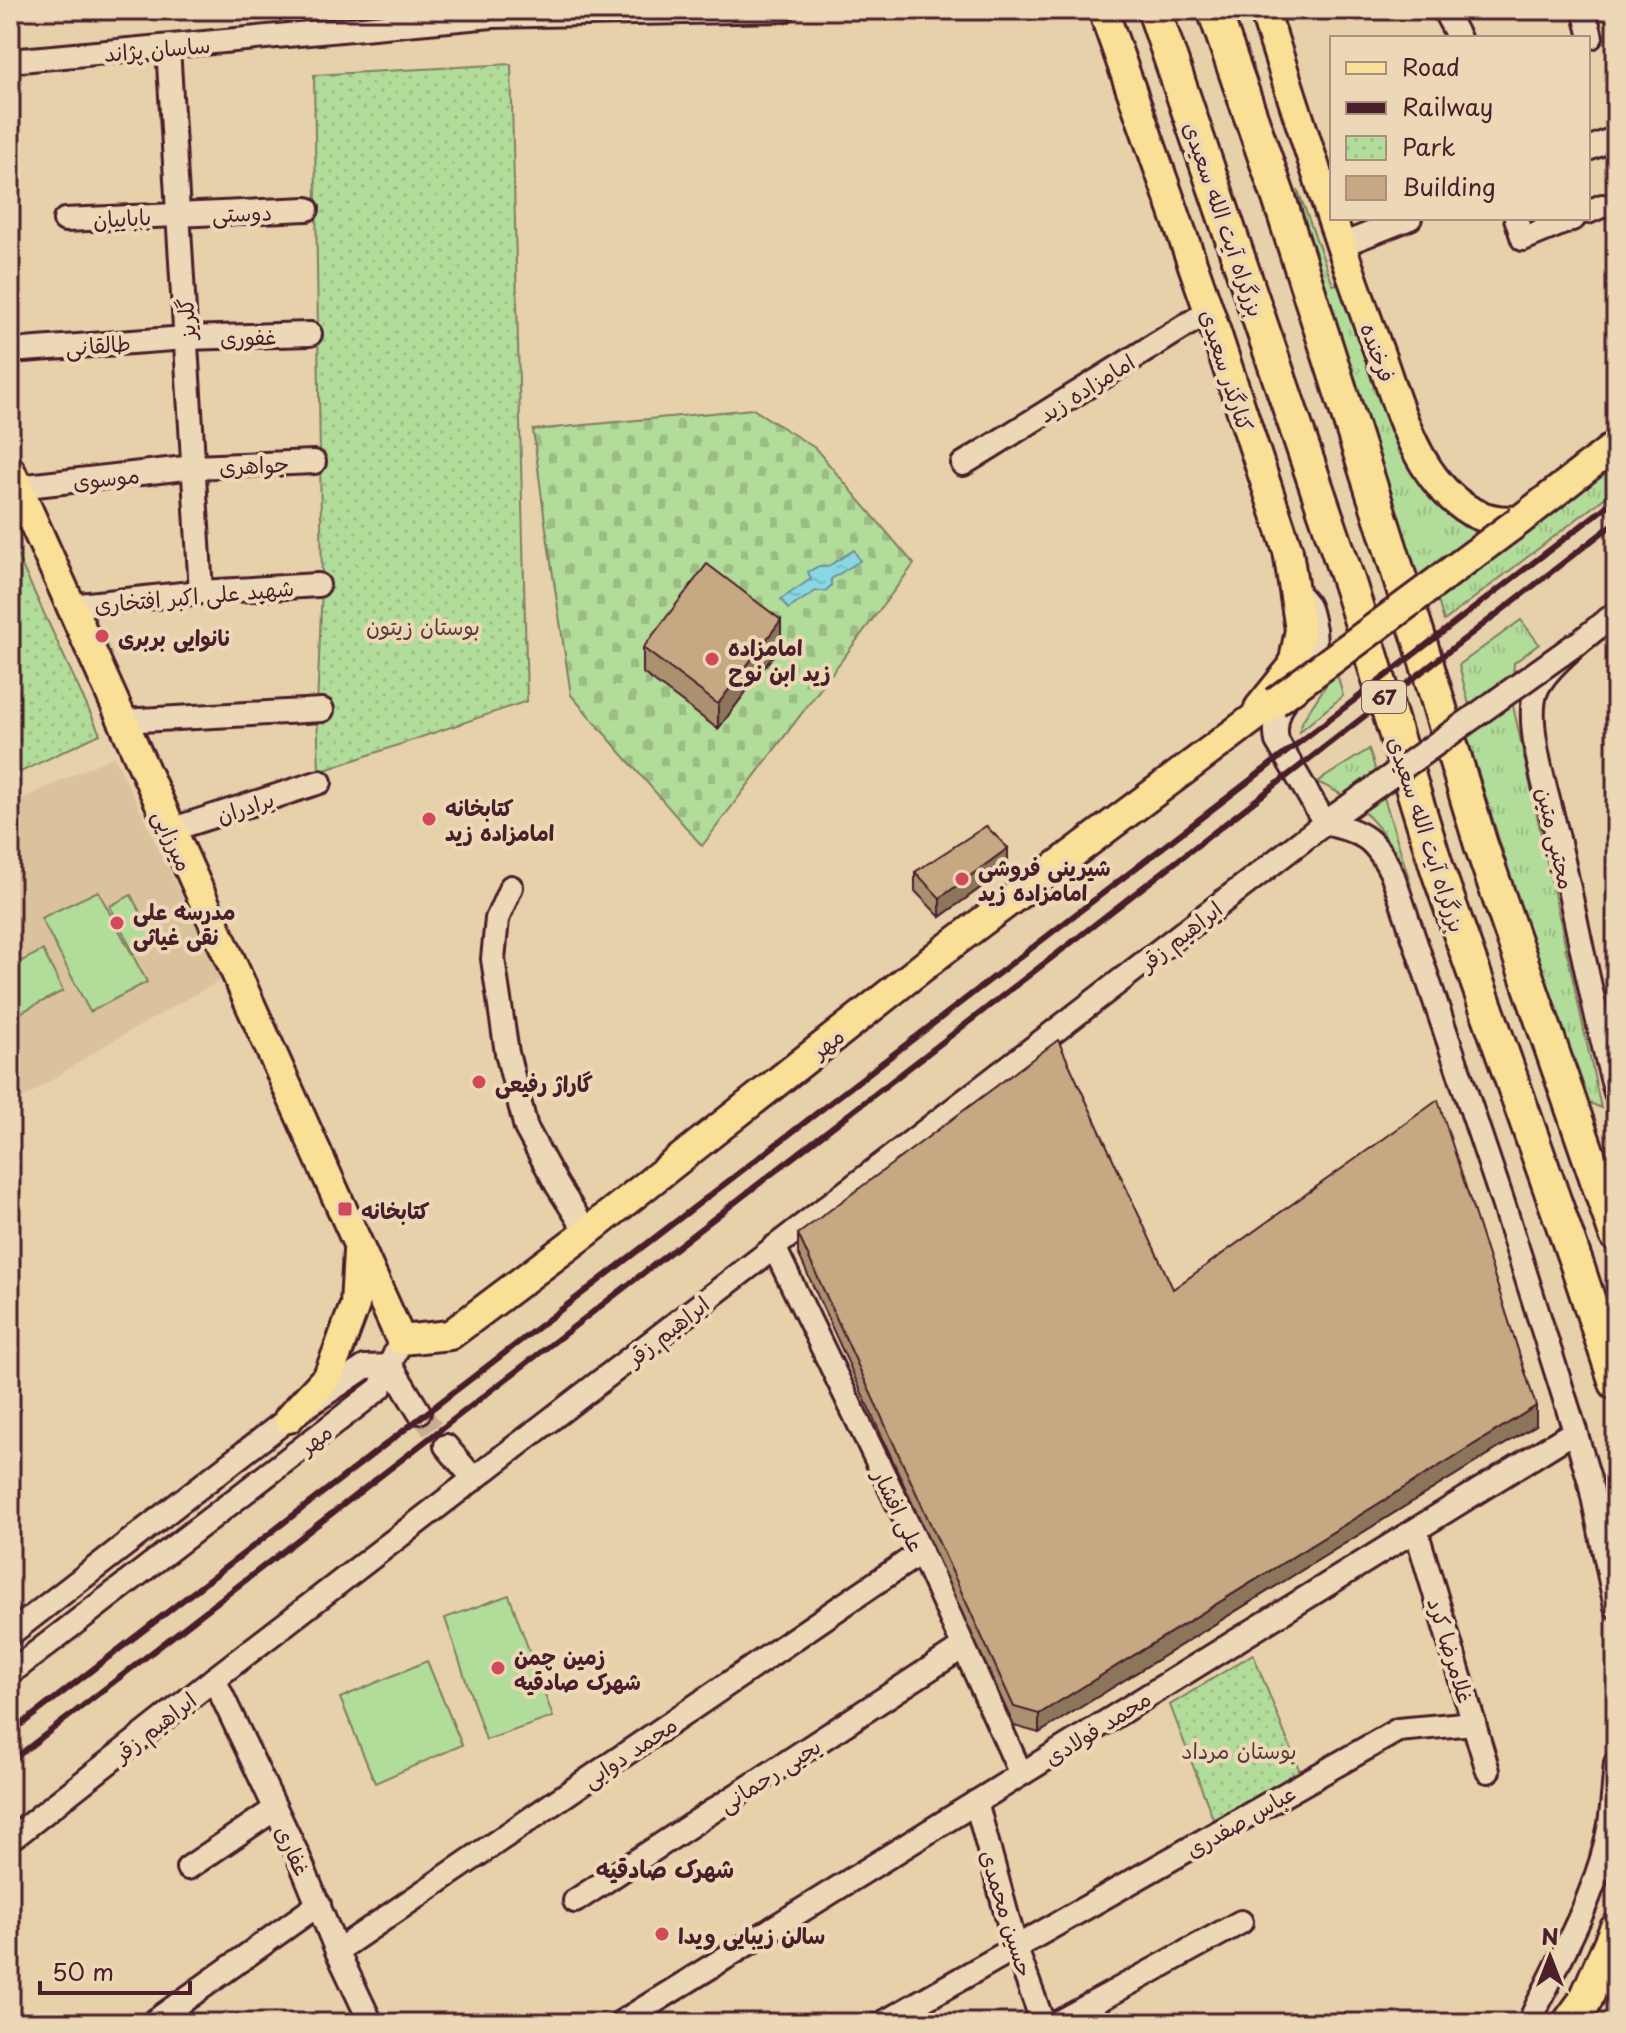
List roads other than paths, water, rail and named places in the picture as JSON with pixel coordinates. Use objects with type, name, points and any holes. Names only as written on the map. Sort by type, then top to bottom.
[{"type":"highway","name":"بزرگراه آیت الله سعیدی","points":[[1154,10],[1350,586],[1438,871],[1616,1383]]},
{"type":"highway","name":"67","points":[[1214,10],[1279,198],[1418,635],[1481,845],[1616,1235]]},
{"type":"highway","points":[[1569,2023],[1585,2001],[1616,1930]]},
{"type":"main road","name":"کنارگذر سعیدی","points":[[1103,10],[1209,311],[1288,551],[1300,630],[1293,666],[1246,724]]},
{"type":"main road","name":"فرخنده","points":[[1264,10],[1323,164],[1330,200]]},
{"type":"main road","name":"فرخنده","points":[[1334,220],[1339,246],[1402,416],[1423,460],[1446,493],[1465,509],[1485,519],[1503,522],[1520,520]]},
{"type":"main road","points":[[1246,724],[1616,445]]},
{"type":"main road","name":"میرزایی","points":[[14,478],[358,1246],[396,1353]]},
{"type":"main road","name":"مهر","points":[[396,1353],[450,1335],[587,1232],[943,951],[1246,724]]},
{"type":"main road","points":[[289,1418],[328,1376],[355,1305],[358,1246]]},
{"type":"street","name":"ساسان پژاند","points":[[10,61],[491,13],[784,10]]},
{"type":"street","points":[[1444,10],[1458,36]]},
{"type":"street","points":[[1584,10],[1591,37]]},
{"type":"street","name":"گلریز","points":[[168,47],[201,592]]},
{"type":"street","points":[[1590,148],[1616,138]]},
{"type":"street","name":"دوستی","points":[[178,214],[307,209]]},
{"type":"street","name":"باباییان","points":[[65,220],[178,214]]},
{"type":"street","points":[[1339,246],[1405,220]]},
{"type":"street","points":[[1519,229],[1564,220]]},
{"type":"street","name":"امامزاده زید","points":[[963,464],[1209,311]]},
{"type":"street","name":"غفوری","points":[[186,338],[310,334]]},
{"type":"street","name":"طالقانی","points":[[10,351],[186,338]]},
{"type":"street","name":"جواهری","points":[[194,467],[314,462]]},
{"type":"street","name":"موسوی","points":[[14,478],[194,467]]},
{"type":"street","name":"شهید علی اکبر افتخاری","points":[[70,606],[201,592],[318,585]]},
{"type":"street","points":[[1296,591],[1308,604],[1316,650],[1300,682],[1278,710],[1274,727],[1277,741],[1325,823],[1354,830],[1373,842],[1393,876],[1512,1229],[1575,1431],[1590,1482],[1616,1607]]},
{"type":"street","name":"مجتبی متین","points":[[1616,613],[1576,644],[1539,685],[1534,697],[1535,732],[1599,1031],[1616,1093]]},
{"type":"street","name":"ابراهیم زقر","points":[[10,1840],[214,1679],[1325,823],[1576,644]]},
{"type":"street","points":[[122,721],[322,710]]},
{"type":"street","name":"برادران","points":[[170,830],[320,782]]},
{"type":"street","points":[[511,887],[497,919],[493,959],[507,1053],[526,1128],[587,1232]]},
{"type":"street","name":"علی افشار","points":[[774,1247],[921,1552],[1021,1774]]},
{"type":"street","points":[[396,1353],[419,1412]]},
{"type":"street","name":"مهر","points":[[10,1634],[289,1418],[365,1367],[396,1353]]},
{"type":"street","name":"مهر","points":[[10,1673],[380,1388],[396,1353]]},
{"type":"street","name":"محمد فولادی","points":[[620,2023],[1575,1431]]},
{"type":"street","points":[[446,1446],[474,1479]]},
{"type":"street","name":"غلامرضا کرد","points":[[1416,1530],[1488,1771]]},
{"type":"street","name":"محمد دوابی","points":[[337,1951],[921,1552]]},
{"type":"street","name":"یحیی رحمانی","points":[[575,1901],[963,1647]]},
{"type":"street","name":"غفاری","points":[[214,1679],[371,2023]]},
{"type":"street","name":"عباس صفدری","points":[[883,2023],[1398,1730],[1474,1723]]},
{"type":"street","points":[[1529,2023],[1575,1931],[1591,1889],[1609,1827],[1616,1763]]},
{"type":"street","name":"حسین محمدی","points":[[976,1802],[1016,1949],[1043,2023]]},
{"type":"street","points":[[188,1868],[275,1809]]},
{"type":"street","points":[[152,2023],[319,1904]]},
{"type":"street","points":[[1057,2023],[1241,1922]]},
{"type":"water","points":[[854,550],[860,561],[831,579],[831,586],[825,591],[816,591],[788,609],[781,599],[811,579],[808,572],[817,567],[827,567]]},
{"type":"tunnel","points":[[419,1412],[446,1446]]},
{"type":"railway","points":[[10,1733],[1616,499]]},
{"type":"railway","points":[[10,1762],[1616,522]]},
{"type":"place","name":"نانوایی بربری","points":[[102,636]]},
{"type":"place","name":"امامزاده زید ابن نوح","points":[[712,659]]},
{"type":"place","name":"کتابخانه امامزاده زید","points":[[429,819]]},
{"type":"place","name":"شیرینی فروشی امامزاده زید","points":[[962,879]]},
{"type":"place","name":"مدرسه علی نقی غیاثی","points":[[117,923]]},
{"type":"place","name":"گاراژ رفیعی","points":[[479,1082]]},
{"type":"place","name":"کتابخانه","points":[[345,1209]]},
{"type":"place","name":"زمین چمن شهرک صادقیه","points":[[498,1668]]},
{"type":"place","name":"سالن زیبایی ویدا","points":[[662,1934]]},
{"type":"district","name":"شهرک صادقیه","points":[[665,1868]]},
{"type":"park label","name":"بوستان زیتون","points":[[423,625]]},
{"type":"park label","name":"بوستان مرداد","points":[[1239,1749]]}]
